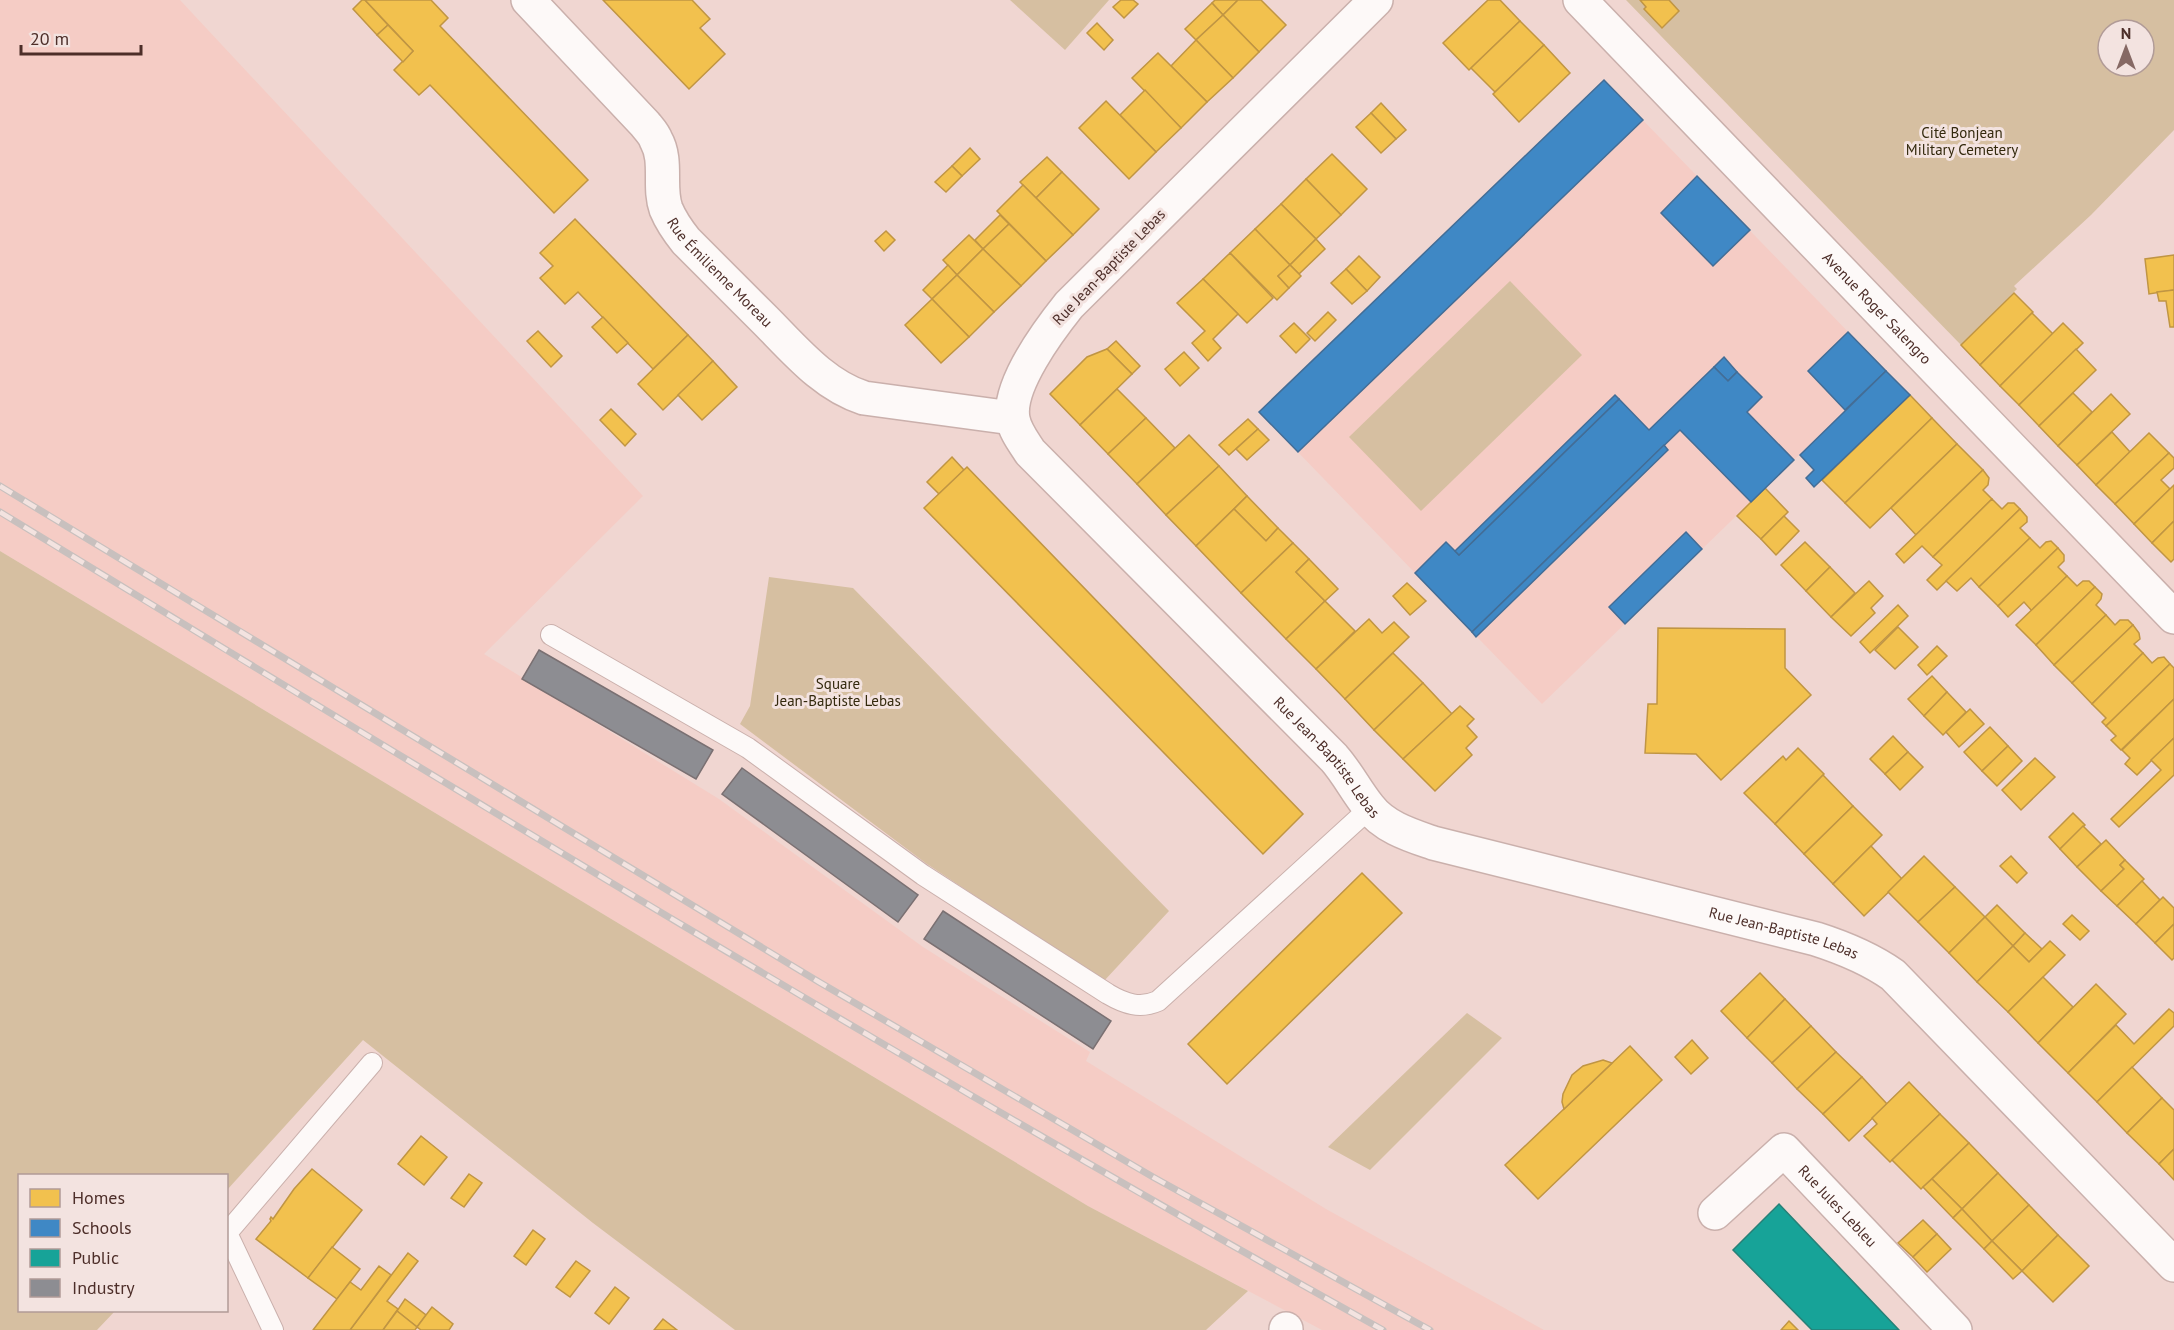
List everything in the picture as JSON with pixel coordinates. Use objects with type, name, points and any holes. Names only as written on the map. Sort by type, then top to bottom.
[{"type":"street","name":"Rue Émilienne Moreau","points":[[528,0],[645,124],[657,140],[663,160],[662,190],[666,208],[686,241],[793,348],[831,381],[847,392],[864,398],[1012,418]]},
{"type":"street","name":"Rue Jean-Baptiste Lebas","points":[[1376,0],[1069,305],[1032,356],[1014,398],[1012,418],[1017,433],[1030,452],[1334,758],[1348,774],[1370,808],[1391,826],[1433,843],[1816,939],[1846,949],[1879,965],[1893,975],[2174,1265]]},
{"type":"street","name":"Avenue Roger Salengro","points":[[1580,0],[2174,617]]},
{"type":"street","name":"Rue Jules Lebleu","points":[[1715,1213],[1784,1150],[1955,1330]]},
{"type":"lane","points":[[551,635],[748,748],[923,874],[1119,1001],[1132,1005],[1141,1006],[1158,1001],[1370,808]]},
{"type":"lane","points":[[228,1232],[372,1063]]},
{"type":"lane","points":[[228,1235],[273,1330]]},
{"type":"shaded area","points":[[0,0],[180,0],[643,496],[484,654],[719,799],[923,947],[1090,1052],[1086,1061],[1326,1209],[1544,1330],[1322,1330],[1088,1206],[0,551]]},
{"type":"shaded area","points":[[1604,80],[1886,371],[1542,704],[1259,412]]},
{"type":"green space","points":[[1010,0],[1109,0],[1065,50]]},
{"type":"green space","name":"Cité Bonjean Military Cemetery","points":[[1626,0],[2174,0],[2174,130],[2091,215],[2014,286],[2017,289],[1961,345]]},
{"type":"green space","points":[[1510,281],[1582,355],[1421,511],[1349,437]]},
{"type":"green space","points":[[0,551],[1088,1206],[1248,1291],[1206,1330],[735,1330],[593,1223],[363,1040],[228,1189],[228,1174],[18,1174],[18,1312],[114,1312],[97,1330],[0,1330]]},
{"type":"green space","name":"Square Jean-Baptiste Lebas","points":[[769,577],[853,588],[1169,911],[1104,981],[927,864],[740,724],[750,706]]},
{"type":"green space","points":[[1467,1013],[1502,1038],[1370,1170],[1328,1147]]},
{"type":"building: Homes","points":[[365,0],[388,25],[377,35],[353,9]]},
{"type":"building: Homes","points":[[365,0],[431,0],[448,18],[440,26],[588,180],[554,213],[430,85],[419,95],[394,70],[413,51]]},
{"type":"building: Homes","points":[[603,0],[692,0],[710,19],[700,28],[725,54],[689,89]]},
{"type":"building: Homes","points":[[1121,0],[1133,0],[1138,4],[1124,18],[1113,7]]},
{"type":"building: Homes","points":[[1215,0],[1238,0],[1223,15],[1212,3]]},
{"type":"building: Homes","points":[[1238,0],[1261,0],[1286,25],[1259,52],[1223,15]]},
{"type":"building: Homes","points":[[1488,0],[1500,0],[1520,21],[1469,70],[1443,43]]},
{"type":"building: Homes","points":[[1640,0],[1669,0],[1679,11],[1662,28],[1644,9],[1646,7]]},
{"type":"building: Homes","points":[[1212,3],[1223,15],[1196,40],[1185,29]]},
{"type":"building: Homes","points":[[1223,15],[1259,52],[1233,78],[1196,40]]},
{"type":"building: Homes","points":[[1520,21],[1544,45],[1495,92],[1471,68]]},
{"type":"building: Homes","points":[[1097,23],[1113,40],[1104,50],[1087,33]]},
{"type":"building: Homes","points":[[388,25],[413,51],[403,62],[377,35]]},
{"type":"building: Homes","points":[[1196,40],[1233,78],[1207,102],[1171,66]]},
{"type":"building: Homes","points":[[1544,45],[1570,73],[1519,122],[1493,94]]},
{"type":"building: Homes","points":[[1158,53],[1207,102],[1181,128],[1132,78]]},
{"type":"building: Homes","points":[[1145,90],[1181,128],[1156,152],[1120,115]]},
{"type":"building: Homes","points":[[1106,101],[1156,152],[1129,179],[1079,128]]},
{"type":"building: Homes","points":[[1381,103],[1406,130],[1396,139],[1371,113]]},
{"type":"building: Homes","points":[[1371,113],[1396,139],[1381,153],[1356,127]]},
{"type":"building: Homes","points":[[970,148],[980,159],[962,176],[952,166]]},
{"type":"building: Homes","points":[[1332,154],[1367,189],[1341,215],[1306,179]]},
{"type":"building: Homes","points":[[1047,157],[1062,172],[1036,198],[1020,182]]},
{"type":"building: Homes","points":[[952,166],[962,176],[946,192],[935,182]]},
{"type":"building: Homes","points":[[1062,172],[1099,209],[1073,235],[1036,198]]},
{"type":"building: Homes","points":[[1306,179],[1341,215],[1316,239],[1281,204]]},
{"type":"building: Homes","points":[[1023,185],[1073,235],[1046,261],[997,211]]},
{"type":"building: Homes","points":[[1281,204],[1316,239],[1290,265],[1255,229]]},
{"type":"building: Homes","points":[[1000,215],[1009,224],[983,249],[975,240]]},
{"type":"building: Homes","points":[[575,219],[688,335],[653,369],[578,292],[565,304],[540,278],[553,266],[540,253]]},
{"type":"building: Homes","points":[[1009,224],[1046,261],[1021,286],[983,249]]},
{"type":"building: Homes","points":[[1255,229],[1290,265],[1278,276],[1289,288],[1277,300],[1230,253]]},
{"type":"building: Homes","points":[[886,231],[895,240],[884,251],[875,241]]},
{"type":"building: Homes","points":[[969,235],[983,249],[957,275],[943,260]]},
{"type":"building: Homes","points":[[1316,239],[1325,249],[1299,274],[1290,265]]},
{"type":"building: Homes","points":[[983,249],[1021,286],[994,312],[957,275]]},
{"type":"building: Homes","points":[[1230,253],[1273,298],[1247,323],[1203,279]]},
{"type":"building: Homes","points":[[2174,255],[2174,290],[2149,294],[2145,259]]},
{"type":"building: Homes","points":[[1359,256],[1380,277],[1367,291],[1346,269]]},
{"type":"building: Homes","points":[[948,265],[957,275],[932,299],[923,290]]},
{"type":"building: Homes","points":[[1290,265],[1301,276],[1289,288],[1278,276]]},
{"type":"building: Homes","points":[[1346,269],[1367,291],[1352,304],[1331,283]]},
{"type":"building: Homes","points":[[957,275],[994,312],[969,337],[932,299]]},
{"type":"building: Homes","points":[[1203,279],[1238,314],[1213,339],[1221,348],[1208,361],[1192,343],[1205,331],[1177,303]]},
{"type":"building: Homes","points":[[2174,290],[2174,327],[2170,327],[2166,301],[2159,301],[2157,292]]},
{"type":"building: Homes","points":[[2014,293],[2033,312],[1980,365],[1961,345]]},
{"type":"building: Homes","points":[[932,299],[969,337],[941,363],[905,325]]},
{"type":"building: Homes","points":[[1328,312],[1336,320],[1315,341],[1307,333]]},
{"type":"building: Homes","points":[[2032,313],[2053,334],[2000,386],[1980,365]]},
{"type":"building: Homes","points":[[603,317],[628,343],[617,353],[592,327]]},
{"type":"building: Homes","points":[[1294,323],[1310,339],[1296,353],[1280,336]]},
{"type":"building: Homes","points":[[2063,323],[2083,343],[2019,405],[2000,386]]},
{"type":"building: Homes","points":[[538,331],[562,356],[551,367],[527,341]]},
{"type":"building: Homes","points":[[688,335],[713,361],[663,410],[638,384]]},
{"type":"building: Homes","points":[[1116,341],[1140,366],[1132,374],[1107,349]]},
{"type":"building: Homes","points":[[1107,349],[1132,374],[1080,425],[1050,394],[1087,357]]},
{"type":"building: Homes","points":[[2076,349],[2096,370],[2039,426],[2019,405]]},
{"type":"building: Homes","points":[[1184,352],[1199,368],[1180,386],[1165,369]]},
{"type":"building: Homes","points":[[713,361],[737,387],[702,420],[678,395]]},
{"type":"building: Homes","points":[[1117,389],[1146,418],[1108,454],[1080,425]]},
{"type":"building: Homes","points":[[2073,393],[2092,412],[2058,446],[2039,426]]},
{"type":"building: Homes","points":[[2111,394],[2130,414],[2077,465],[2058,446]]},
{"type":"building: Homes","points":[[1910,395],[1932,418],[1845,503],[1822,480]]},
{"type":"building: Homes","points":[[611,409],[636,434],[625,446],[600,420]]},
{"type":"building: Homes","points":[[1146,418],[1175,448],[1137,484],[1108,454]]},
{"type":"building: Homes","points":[[1932,418],[1957,444],[1870,528],[1845,503]]},
{"type":"building: Homes","points":[[1248,419],[1258,429],[1229,455],[1219,445]]},
{"type":"building: Homes","points":[[1258,429],[1269,440],[1247,460],[1236,449]]},
{"type":"building: Homes","points":[[2112,432],[2130,452],[2096,485],[2077,465]]},
{"type":"building: Homes","points":[[2149,433],[2169,453],[2115,504],[2096,485]]},
{"type":"building: Homes","points":[[1189,435],[1219,466],[1166,515],[1137,484]]},
{"type":"building: Homes","points":[[1957,444],[1983,470],[1916,535],[1891,508]]},
{"type":"building: Homes","points":[[2169,453],[2174,458],[2174,468],[2161,480],[2170,489],[2134,524],[2115,504]]},
{"type":"building: Homes","points":[[952,457],[964,470],[939,494],[927,482]]},
{"type":"building: Homes","points":[[1219,466],[1247,496],[1196,546],[1166,515]]},
{"type":"building: Homes","points":[[967,467],[1303,814],[1263,854],[924,508]]},
{"type":"building: Homes","points":[[1983,470],[1989,478],[1988,485],[1983,490],[1992,499],[1933,557],[1922,546],[1904,563],[1896,554]]},
{"type":"building: Homes","points":[[2174,485],[2174,521],[2152,543],[2134,524]]},
{"type":"building: Homes","points":[[1765,488],[1788,512],[1761,539],[1737,516]]},
{"type":"building: Homes","points":[[1247,496],[1278,528],[1266,541],[1234,509]]},
{"type":"building: Homes","points":[[1992,499],[2002,509],[2008,503],[2014,503],[2020,509],[1937,590],[1927,580],[1942,565],[1933,557]]},
{"type":"building: Homes","points":[[1234,509],[1266,541],[1278,528],[1293,543],[1241,593],[1196,546]]},
{"type":"building: Homes","points":[[2020,509],[2027,517],[2027,522],[2020,528],[2030,538],[1979,587],[1971,578],[1957,591],[1946,581]]},
{"type":"building: Homes","points":[[1784,516],[1799,531],[1776,555],[1761,539]]},
{"type":"building: Homes","points":[[2174,521],[2174,559],[2171,562],[2152,543]]},
{"type":"building: Homes","points":[[2030,538],[2040,548],[2046,542],[2051,541],[2058,548],[1998,606],[1979,587]]},
{"type":"building: Homes","points":[[1805,542],[1830,567],[1806,591],[1781,565]]},
{"type":"building: Homes","points":[[1293,543],[1309,559],[1296,572],[1325,601],[1286,639],[1241,593]]},
{"type":"building: Homes","points":[[2058,548],[2064,555],[2064,561],[2058,567],[2067,576],[2032,611],[2024,602],[2008,617],[1998,606]]},
{"type":"building: Homes","points":[[1309,559],[1338,589],[1325,601],[1296,572]]},
{"type":"building: Homes","points":[[1830,567],[1855,593],[1831,617],[1806,591]]},
{"type":"building: Homes","points":[[2067,576],[2077,586],[2083,581],[2089,581],[2095,587],[2036,645],[2016,625]]},
{"type":"building: Homes","points":[[1869,581],[1883,596],[1871,608],[1875,613],[1851,636],[1831,617]]},
{"type":"building: Homes","points":[[1407,583],[1426,601],[1410,615],[1393,596]]},
{"type":"building: Homes","points":[[2095,587],[2102,594],[2096,605],[2106,615],[2054,665],[2036,645]]},
{"type":"building: Homes","points":[[1325,601],[1355,631],[1316,669],[1286,639]]},
{"type":"building: Homes","points":[[1898,605],[1908,616],[1870,653],[1860,642]]},
{"type":"building: Homes","points":[[2106,615],[2115,625],[2120,620],[2128,620],[2133,625],[2072,683],[2054,665]]},
{"type":"building: Homes","points":[[1369,619],[1382,633],[1394,622],[1409,637],[1345,699],[1316,669]]},
{"type":"building: Homes","points":[[2133,625],[2140,639],[2134,644],[2143,653],[2092,704],[2072,683]]},
{"type":"building: Homes","points":[[1898,627],[1918,647],[1895,669],[1875,650]]},
{"type":"building: Homes","points":[[1658,628],[1785,629],[1785,668],[1811,695],[1721,780],[1696,754],[1645,753],[1648,704],[1657,704]]},
{"type":"building: Homes","points":[[1937,646],[1947,656],[1927,675],[1918,665]]},
{"type":"building: Homes","points":[[1393,653],[1423,683],[1374,730],[1345,699]]},
{"type":"building: Homes","points":[[2143,653],[2152,663],[2164,657],[2170,664],[2106,726],[2102,722],[2106,718],[2092,704]]},
{"type":"building: Homes","points":[[2170,664],[2174,668],[2174,699],[2121,750],[2111,740],[2116,736],[2106,726]]},
{"type":"building: Homes","points":[[1932,676],[1947,692],[1924,716],[1908,699]]},
{"type":"building: Homes","points":[[1423,683],[1452,714],[1403,759],[1374,730]]},
{"type":"building: Homes","points":[[1947,692],[1966,712],[1943,735],[1924,716]]},
{"type":"building: Homes","points":[[2174,699],[2174,738],[2137,775],[2125,764],[2130,758],[2122,750]]},
{"type":"building: Homes","points":[[1460,706],[1474,719],[1467,726],[1477,737],[1466,748],[1472,755],[1435,791],[1403,759]]},
{"type":"building: Homes","points":[[1970,709],[1984,724],[1959,747],[1946,732]]},
{"type":"building: Homes","points":[[1990,727],[2008,746],[1982,771],[1964,752]]},
{"type":"building: Homes","points":[[1893,736],[1908,752],[1885,774],[1870,759]]},
{"type":"building: Homes","points":[[2174,738],[2174,775],[2119,827],[2111,819],[2161,770],[2151,760]]},
{"type":"building: Homes","points":[[2008,746],[2022,761],[1997,786],[1982,771]]},
{"type":"building: Homes","points":[[1798,748],[1824,774],[1775,824],[1744,793],[1783,756],[1786,760]]},
{"type":"building: Homes","points":[[1908,752],[1923,767],[1900,790],[1885,774]]},
{"type":"building: Homes","points":[[2035,758],[2055,777],[2021,810],[2002,790]]},
{"type":"building: Homes","points":[[1823,775],[1853,806],[1804,854],[1775,824]]},
{"type":"building: Homes","points":[[1853,806],[1882,835],[1833,884],[1804,854]]},
{"type":"building: Homes","points":[[2073,813],[2085,825],[2060,849],[2049,837]]},
{"type":"building: Homes","points":[[2083,826],[2101,844],[2077,867],[2060,849]]},
{"type":"building: Homes","points":[[2106,840],[2125,860],[2120,865],[2124,869],[2101,891],[2077,867]]},
{"type":"building: Homes","points":[[1871,846],[1902,879],[1864,916],[1833,884]]},
{"type":"building: Homes","points":[[1924,856],[1955,887],[1918,922],[1888,892]]},
{"type":"building: Homes","points":[[2011,856],[2027,873],[2017,883],[2000,866]]},
{"type":"building: Homes","points":[[2125,860],[2144,879],[2117,906],[2101,891],[2124,869],[2120,865]]},
{"type":"building: Homes","points":[[1362,873],[1402,913],[1227,1084],[1188,1044]]},
{"type":"building: Homes","points":[[2142,881],[2160,900],[2136,924],[2117,906]]},
{"type":"building: Homes","points":[[1955,887],[1985,917],[1949,953],[1918,922]]},
{"type":"building: Homes","points":[[2163,897],[2174,908],[2174,924],[2155,943],[2136,924]]},
{"type":"building: Homes","points":[[1997,905],[2025,933],[2013,946],[1985,917]]},
{"type":"building: Homes","points":[[2072,915],[2089,931],[2080,940],[2063,924]]},
{"type":"building: Homes","points":[[1985,917],[2013,946],[1977,982],[1949,953]]},
{"type":"building: Homes","points":[[2174,924],[2174,958],[2172,960],[2155,943]]},
{"type":"building: Homes","points":[[2025,933],[2042,949],[2029,962],[2013,946]]},
{"type":"building: Homes","points":[[2050,941],[2065,955],[2008,1012],[1977,982],[2013,946],[2029,962]]},
{"type":"building: Homes","points":[[1760,973],[1785,999],[1747,1038],[1721,1011]]},
{"type":"building: Homes","points":[[2043,977],[2073,1007],[2038,1043],[2008,1012]]},
{"type":"building: Homes","points":[[2096,984],[2126,1014],[2068,1073],[2038,1043]]},
{"type":"building: Homes","points":[[1785,999],[1811,1026],[1772,1063],[1747,1038]]},
{"type":"building: Homes","points":[[2169,1009],[2174,1013],[2174,1026],[2097,1102],[2068,1073],[2116,1025],[2134,1044]]},
{"type":"building: Homes","points":[[1811,1026],[1836,1052],[1797,1089],[1772,1063]]},
{"type":"building: Homes","points":[[1692,1040],[1708,1058],[1691,1074],[1675,1057]]},
{"type":"building: Homes","points":[[1630,1046],[1662,1080],[1538,1199],[1505,1165]]},
{"type":"building: Homes","points":[[1836,1052],[1862,1077],[1823,1114],[1797,1089]]},
{"type":"building: Homes","points":[[1603,1060],[1612,1063],[1564,1109],[1563,1094],[1572,1075],[1583,1066]]},
{"type":"building: Homes","points":[[2132,1067],[2162,1098],[2127,1133],[2097,1102]]},
{"type":"building: Homes","points":[[1862,1077],[1887,1104],[1849,1141],[1823,1114]]},
{"type":"building: Homes","points":[[1909,1082],[1940,1114],[1890,1162],[1864,1136],[1877,1124],[1872,1118]]},
{"type":"building: Homes","points":[[2162,1098],[2174,1110],[2174,1149],[2159,1164],[2127,1133]]},
{"type":"building: Homes","points":[[1940,1114],[1969,1143],[1921,1189],[1892,1160]]},
{"type":"building: Homes","points":[[421,1136],[447,1157],[424,1185],[398,1164]]},
{"type":"building: Homes","points":[[1969,1143],[1998,1173],[1962,1209],[1932,1179]]},
{"type":"building: Homes","points":[[2174,1149],[2174,1180],[2159,1164]]},
{"type":"building: Homes","points":[[312,1169],[362,1210],[308,1278],[256,1239],[271,1221],[271,1217],[273,1219],[294,1189]]},
{"type":"building: Homes","points":[[1998,1173],[2029,1205],[1992,1241],[1962,1209]]},
{"type":"building: Homes","points":[[469,1174],[482,1183],[464,1207],[451,1198]]},
{"type":"building: Homes","points":[[1932,1179],[1962,1209],[1953,1218],[1923,1187]]},
{"type":"building: Homes","points":[[2029,1205],[2058,1235],[2022,1271],[1992,1241]]},
{"type":"building: Homes","points":[[1962,1209],[1992,1241],[1984,1249],[1953,1218]]},
{"type":"building: Homes","points":[[1923,1220],[1937,1234],[1913,1257],[1898,1243]]},
{"type":"building: Homes","points":[[533,1230],[545,1239],[526,1265],[514,1256]]},
{"type":"building: Homes","points":[[1937,1234],[1951,1249],[1927,1272],[1913,1257]]},
{"type":"building: Homes","points":[[2058,1235],[2089,1266],[2053,1302],[2022,1271]]},
{"type":"building: Homes","points":[[1992,1241],[2022,1271],[2013,1279],[1984,1249]]},
{"type":"building: Homes","points":[[332,1247],[360,1269],[337,1299],[308,1278]]},
{"type":"building: Homes","points":[[408,1253],[418,1261],[387,1301],[398,1309],[383,1330],[350,1330]]},
{"type":"building: Homes","points":[[576,1261],[590,1271],[570,1297],[556,1287]]},
{"type":"building: Homes","points":[[379,1266],[391,1275],[350,1330],[313,1330],[350,1282],[361,1290]]},
{"type":"building: Homes","points":[[615,1287],[629,1298],[609,1324],[595,1313]]},
{"type":"building: Homes","points":[[405,1299],[426,1315],[417,1327],[397,1311]]},
{"type":"building: Homes","points":[[432,1307],[453,1324],[449,1330],[421,1330],[417,1327]]},
{"type":"building: Homes","points":[[397,1311],[417,1327],[415,1330],[383,1330]]},
{"type":"building: Homes","points":[[663,1319],[677,1330],[654,1330]]},
{"type":"building: Homes","points":[[1789,1321],[1798,1330],[1781,1330]]},
{"type":"building: Schools","points":[[1604,80],[1643,120],[1298,452],[1259,412]]},
{"type":"building: Schools","points":[[1697,176],[1750,230],[1713,266],[1661,213]]},
{"type":"building: Schools","points":[[1848,332],[1886,371],[1845,410],[1808,371]]},
{"type":"building: Schools","points":[[1724,357],[1737,372],[1728,381],[1714,367]]},
{"type":"building: Schools","points":[[1714,367],[1728,381],[1737,372],[1762,397],[1747,412],[1794,460],[1751,502],[1680,430],[1472,632],[1415,573],[1446,542],[1459,555],[1619,399],[1649,430]]},
{"type":"building: Schools","points":[[1886,371],[1910,395],[1814,487],[1806,478],[1814,470],[1800,455]]},
{"type":"building: Schools","points":[[1615,395],[1619,399],[1459,555],[1455,551]]},
{"type":"building: Schools","points":[[1664,445],[1668,450],[1476,637],[1472,632]]},
{"type":"building: Schools","points":[[1686,532],[1702,549],[1625,624],[1609,607]]},
{"type":"building: Public","points":[[1779,1204],[1899,1330],[1812,1330],[1733,1250]]},
{"type":"building: Industry","points":[[539,650],[713,750],[696,779],[522,679]]},
{"type":"building: Industry","points":[[742,768],[918,895],[898,922],[722,794]]},
{"type":"building: Industry","points":[[943,911],[1111,1021],[1093,1049],[924,939]]},
{"type":"railway","points":[[0,486],[819,982],[1153,1177],[1430,1330]]},
{"type":"railway","points":[[0,512],[687,928],[1034,1132],[1383,1330]]}]
